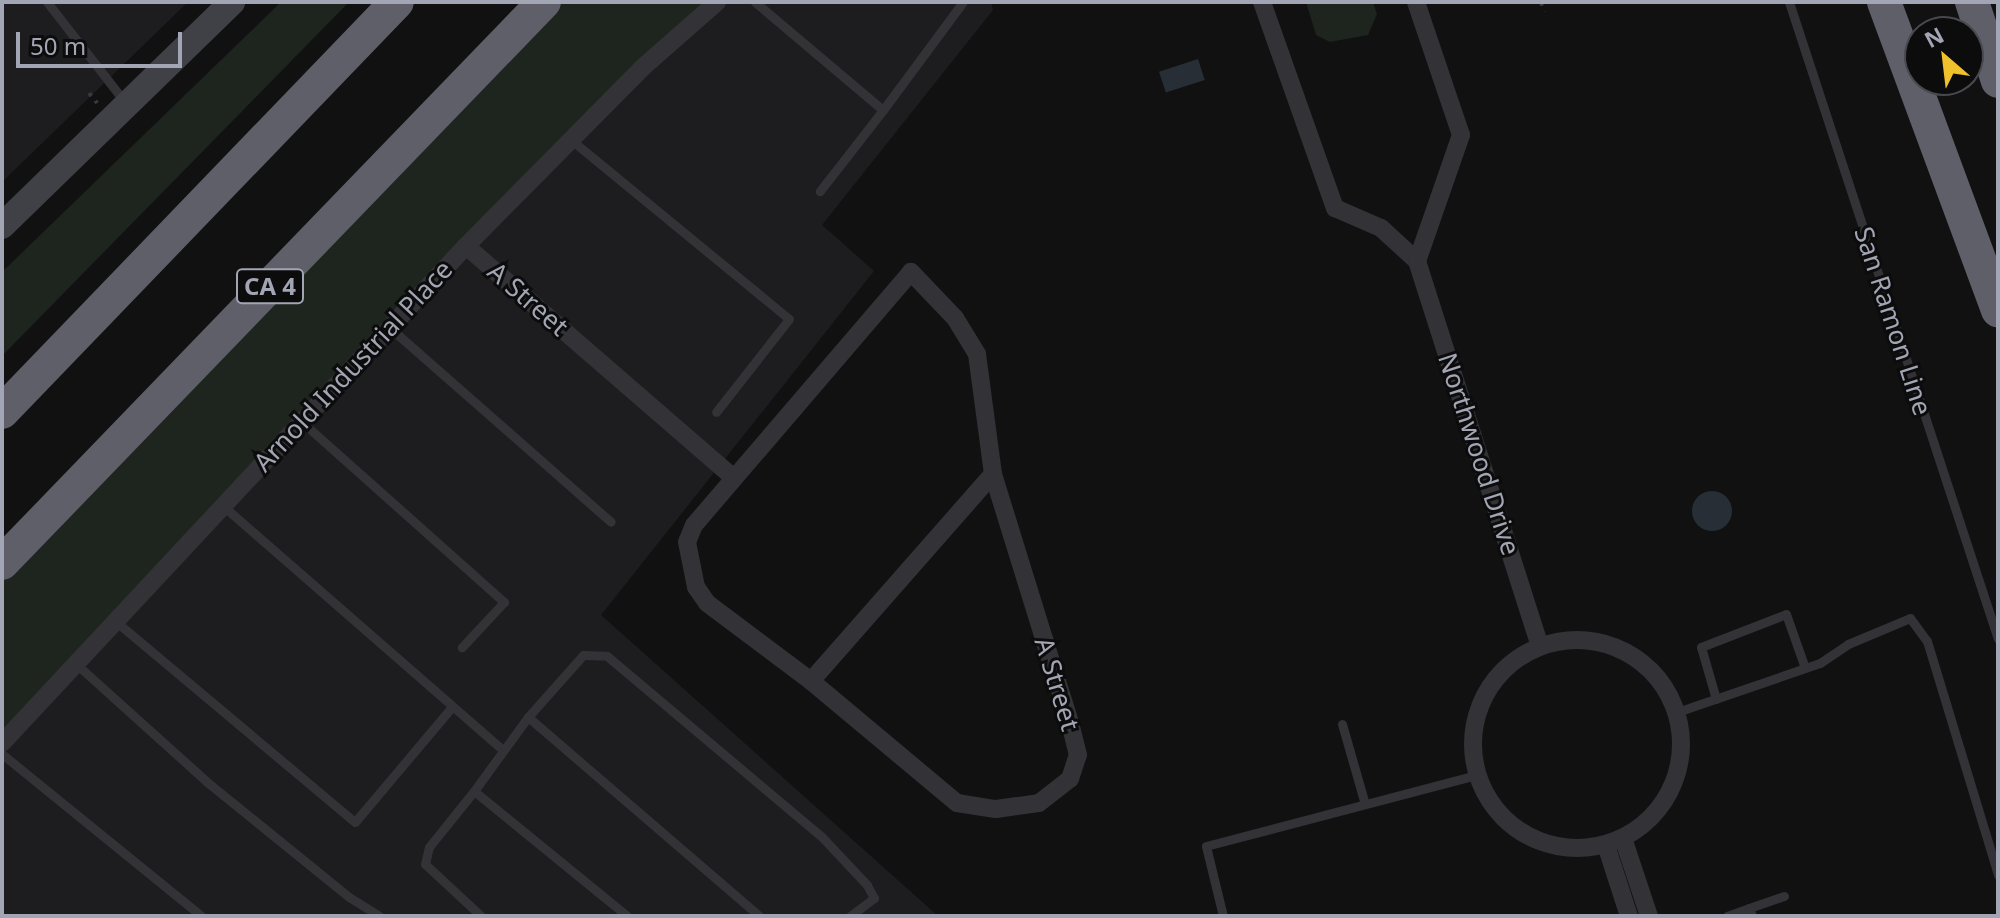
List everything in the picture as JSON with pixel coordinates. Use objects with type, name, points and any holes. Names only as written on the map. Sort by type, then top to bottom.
[{"type":"highway","points":[[2,412],[397,2]]},
{"type":"highway","points":[[1884,2],[1950,172]]},
{"type":"highway","points":[[1972,2],[1998,81]]},
{"type":"highway","name":"CA 4","points":[[2,563],[544,4]]},
{"type":"highway","points":[[1927,96],[1998,311]]},
{"type":"street","points":[[2,226],[232,2]]},
{"type":"street","name":"Arnold Industrial Place","points":[[2,743],[466,246],[570,139],[717,2]]},
{"type":"street","name":"Northwood Drive","points":[[1262,2],[1335,208],[1381,228],[1417,261],[1540,646]]},
{"type":"street","points":[[1416,2],[1461,135],[1417,261]]},
{"type":"street","name":"A Street","points":[[466,246],[734,478]]},
{"type":"street","name":"A Street","points":[[911,272],[955,318],[977,354],[993,474],[1078,755],[1070,779],[1039,803],[996,809],[957,803],[811,681],[707,603],[696,587],[687,542],[734,478],[911,272]]},
{"type":"street","points":[[811,681],[993,474]]},
{"type":"street","points":[[1582,640],[1623,650],[1665,687],[1677,712],[1681,749],[1673,785],[1661,807],[1614,841],[1573,849],[1541,843],[1513,828],[1490,804],[1476,775],[1474,728],[1491,684],[1512,662],[1540,646],[1582,640]]},
{"type":"street","points":[[1614,841],[1629,916]]},
{"type":"street","points":[[1614,841],[1649,916]]},
{"type":"lane","points":[[47,2],[127,104]]},
{"type":"lane","points":[[755,2],[883,110]]},
{"type":"lane","points":[[820,191],[963,2]]},
{"type":"lane","name":"San Ramon Line","points":[[1789,2],[1998,639]]},
{"type":"lane","points":[[570,139],[789,319],[716,412]]},
{"type":"lane","points":[[389,327],[611,522]]},
{"type":"lane","points":[[301,420],[504,602],[462,647]]},
{"type":"lane","points":[[222,505],[502,749]]},
{"type":"lane","points":[[1716,699],[1701,647],[1786,614],[1805,668]]},
{"type":"lane","points":[[1677,712],[1805,668],[1910,618],[1927,641],[1998,875]]},
{"type":"lane","points":[[114,620],[355,822],[452,707]]},
{"type":"lane","points":[[481,916],[425,864],[429,847],[474,791],[502,749],[583,655],[607,656],[822,837],[867,885],[874,898],[850,916]]},
{"type":"lane","points":[[75,663],[207,782],[349,897],[380,916]]},
{"type":"lane","points":[[528,717],[759,916]]},
{"type":"lane","points":[[1342,724],[1365,804]]},
{"type":"lane","points":[[2,754],[201,916]]},
{"type":"lane","points":[[1223,916],[1206,846],[1476,775]]},
{"type":"lane","points":[[474,791],[627,916]]},
{"type":"lane","points":[[1727,916],[1751,912],[1784,896]]},
{"type":"path","points":[[1541,2],[1544,12]]},
{"type":"shaded area","points":[[2,2],[188,2],[2,182]]},
{"type":"shaded area","points":[[281,2],[349,2],[2,356],[2,272]]},
{"type":"shaded area","points":[[550,2],[717,2],[642,68],[2,743],[2,555]]},
{"type":"shaded area","points":[[717,2],[991,2],[993,10],[822,225],[874,271],[601,615],[938,916],[2,916],[2,743],[301,420]]},
{"type":"shaded area","points":[[1306,2],[1373,2],[1377,14],[1368,35],[1330,42],[1316,35]]},
{"type":"shaded area","points":[[1198,59],[1205,80],[1166,93],[1159,72]]},
{"type":"shaded area","points":[[1712,491],[1726,497],[1732,511],[1726,525],[1712,531],[1698,525],[1692,511],[1698,497]]}]
